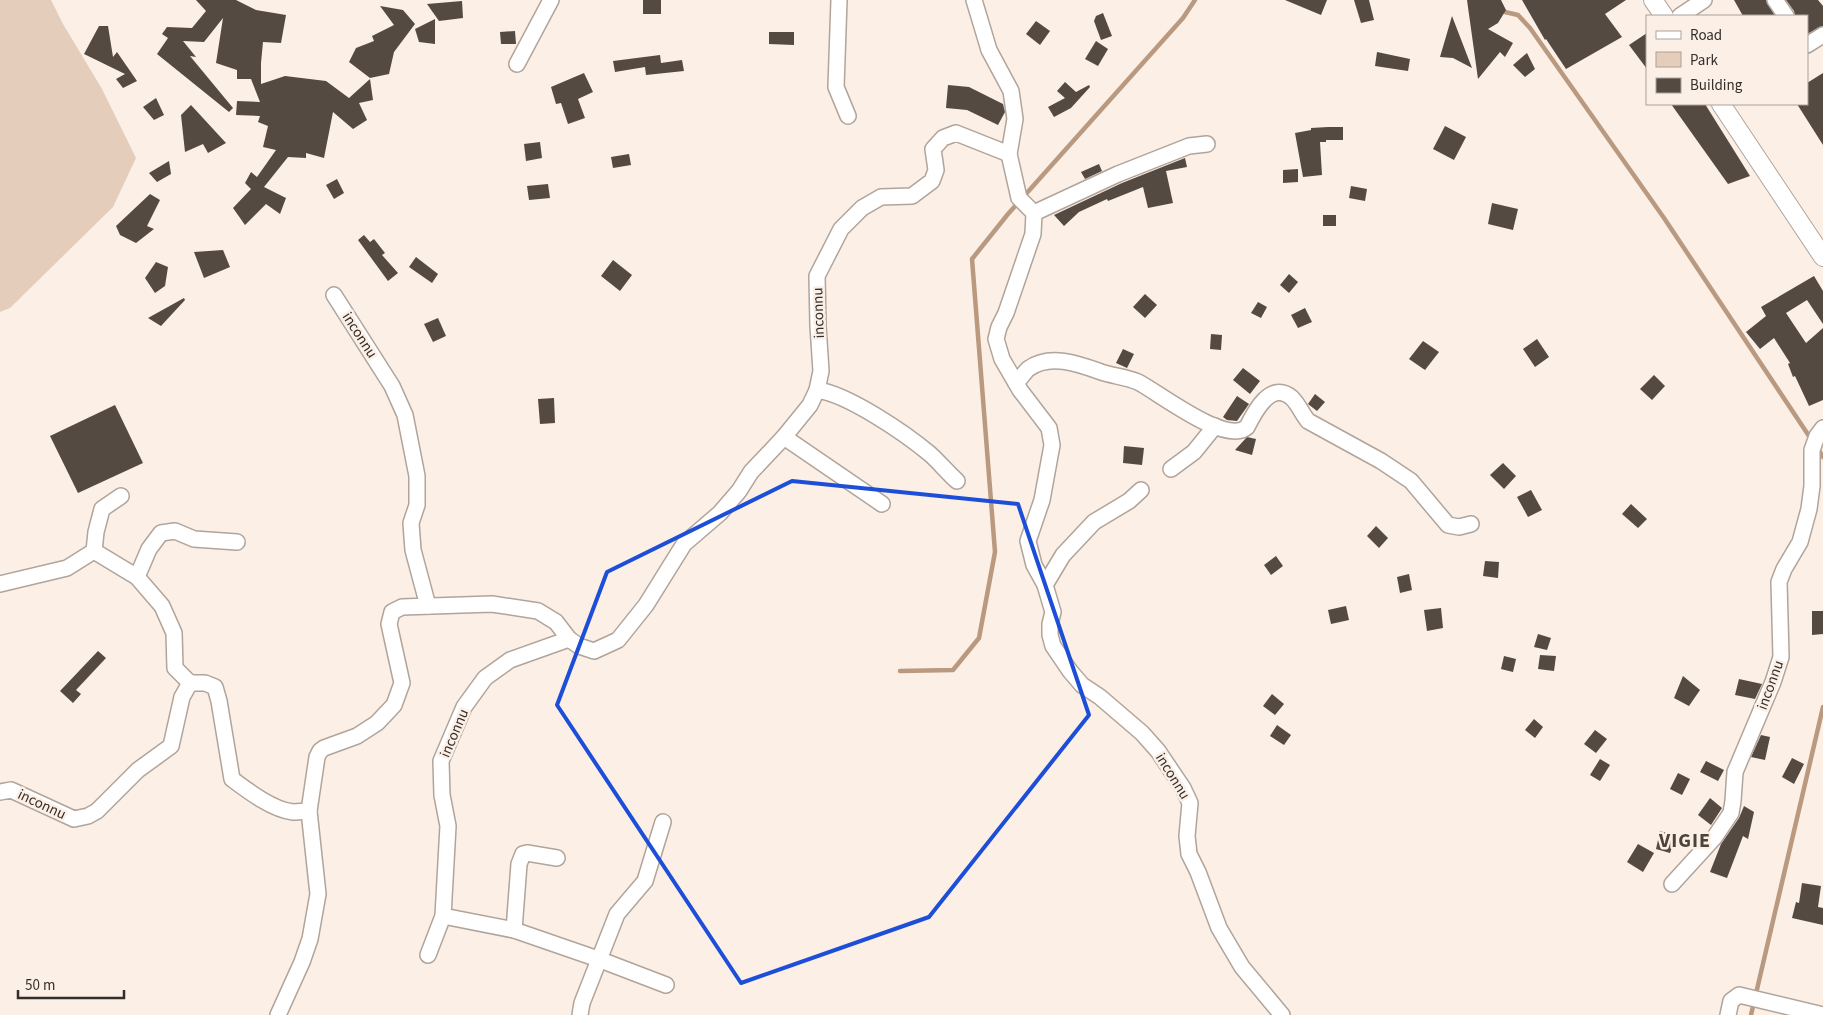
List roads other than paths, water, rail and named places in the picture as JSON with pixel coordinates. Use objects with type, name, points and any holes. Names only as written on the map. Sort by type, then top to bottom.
[{"type":"street","points":[[517,64],[551,0]]},
{"type":"street","points":[[839,0],[836,87],[848,116]]},
{"type":"street","points":[[974,0],[989,50],[1010,91],[1015,119],[1009,154],[1019,198],[1032,212],[1118,174],[1189,146],[1207,144]]},
{"type":"street","points":[[1653,0],[1663,15]]},
{"type":"street","points":[[1682,15],[1704,0]]},
{"type":"street","points":[[1775,0],[1785,15]]},
{"type":"street","points":[[1808,44],[1823,35]]},
{"type":"street","points":[[1723,105],[1823,257]]},
{"type":"street","name":"inconnu","points":[[278,1015],[302,962],[310,939],[318,894],[309,811],[320,751],[357,736],[377,723],[394,704],[402,683],[389,624],[392,612],[402,607],[492,604],[538,611],[556,622],[569,638],[579,646],[594,651],[618,640],[646,605],[684,544],[720,512],[739,491],[751,472],[784,437],[810,405],[817,390],[821,371],[817,276],[841,229],[862,208],[881,197],[912,196],[932,181],[936,170],[933,149],[943,138],[956,133],[1009,154]]},
{"type":"street","name":"inconnu","points":[[1032,212],[1032,234],[996,339],[1002,359],[1016,383],[1048,428],[1052,445],[1042,500],[1028,541],[1034,565],[1045,584],[1053,612],[1050,635],[1054,646],[1070,671],[1082,685],[1100,697],[1142,733],[1158,751],[1183,788],[1190,803],[1187,836],[1189,854],[1198,872],[1219,928],[1242,967],[1282,1015]]},
{"type":"street","name":"inconnu","points":[[334,295],[392,386],[405,414],[417,476],[416,505],[411,523],[413,550],[428,606]]},
{"type":"street","points":[[1016,383],[1028,369],[1040,362],[1054,361],[1082,364],[1104,373],[1140,383],[1172,404],[1215,426],[1234,431],[1244,430],[1262,402],[1269,396],[1276,392],[1285,394],[1292,398],[1308,421],[1364,451],[1411,481],[1448,525],[1459,527],[1472,524]]},
{"type":"street","points":[[817,390],[828,392],[879,418],[931,455],[957,481]]},
{"type":"street","points":[[1171,469],[1194,452],[1215,426]]},
{"type":"street","name":"inconnu","points":[[1672,884],[1714,838],[1731,813],[1734,801],[1735,772],[1773,682],[1781,657],[1779,582],[1784,568],[1800,542],[1809,509],[1812,486],[1812,450],[1820,432]]},
{"type":"street","points":[[784,437],[882,504]]},
{"type":"street","points":[[1045,584],[1063,555],[1094,522],[1129,501],[1141,490]]},
{"type":"street","points":[[94,551],[96,532],[102,509],[121,496]]},
{"type":"street","points":[[136,577],[149,549],[161,533],[175,531],[194,539],[237,542]]},
{"type":"street","points":[[94,551],[136,577],[162,606],[174,632],[175,668],[190,683],[205,683],[215,687],[232,779],[253,794],[276,806],[292,812],[309,811]]},
{"type":"street","points":[[0,584],[67,568],[94,551]]},
{"type":"street","name":"inconnu","points":[[428,955],[444,916],[448,826],[442,795],[441,761],[464,707],[485,678],[510,660],[569,638]]},
{"type":"street","name":"inconnu","points":[[0,792],[11,790],[74,819],[88,816],[97,811],[138,770],[171,746],[182,696],[190,683]]},
{"type":"street","points":[[580,1015],[582,1003],[598,959],[617,914],[645,881],[663,822]]},
{"type":"street","points":[[514,930],[518,864],[523,854],[557,858]]},
{"type":"street","points":[[444,916],[514,930],[666,985]]},
{"type":"street","points":[[1728,1015],[1731,1001],[1739,995],[1823,1015]]},
{"type":"waterway","points":[[900,671],[953,670],[979,638],[995,552],[972,259],[1008,214],[1183,18],[1195,0]]},
{"type":"waterway","points":[[1500,9],[1518,15],[1530,28],[1664,218],[1811,439]]},
{"type":"waterway","points":[[1817,447],[1823,457]]},
{"type":"waterway","points":[[1751,1015],[1823,707]]},
{"type":"district","name":"VIGIE","points":[[1685,840]]}]
